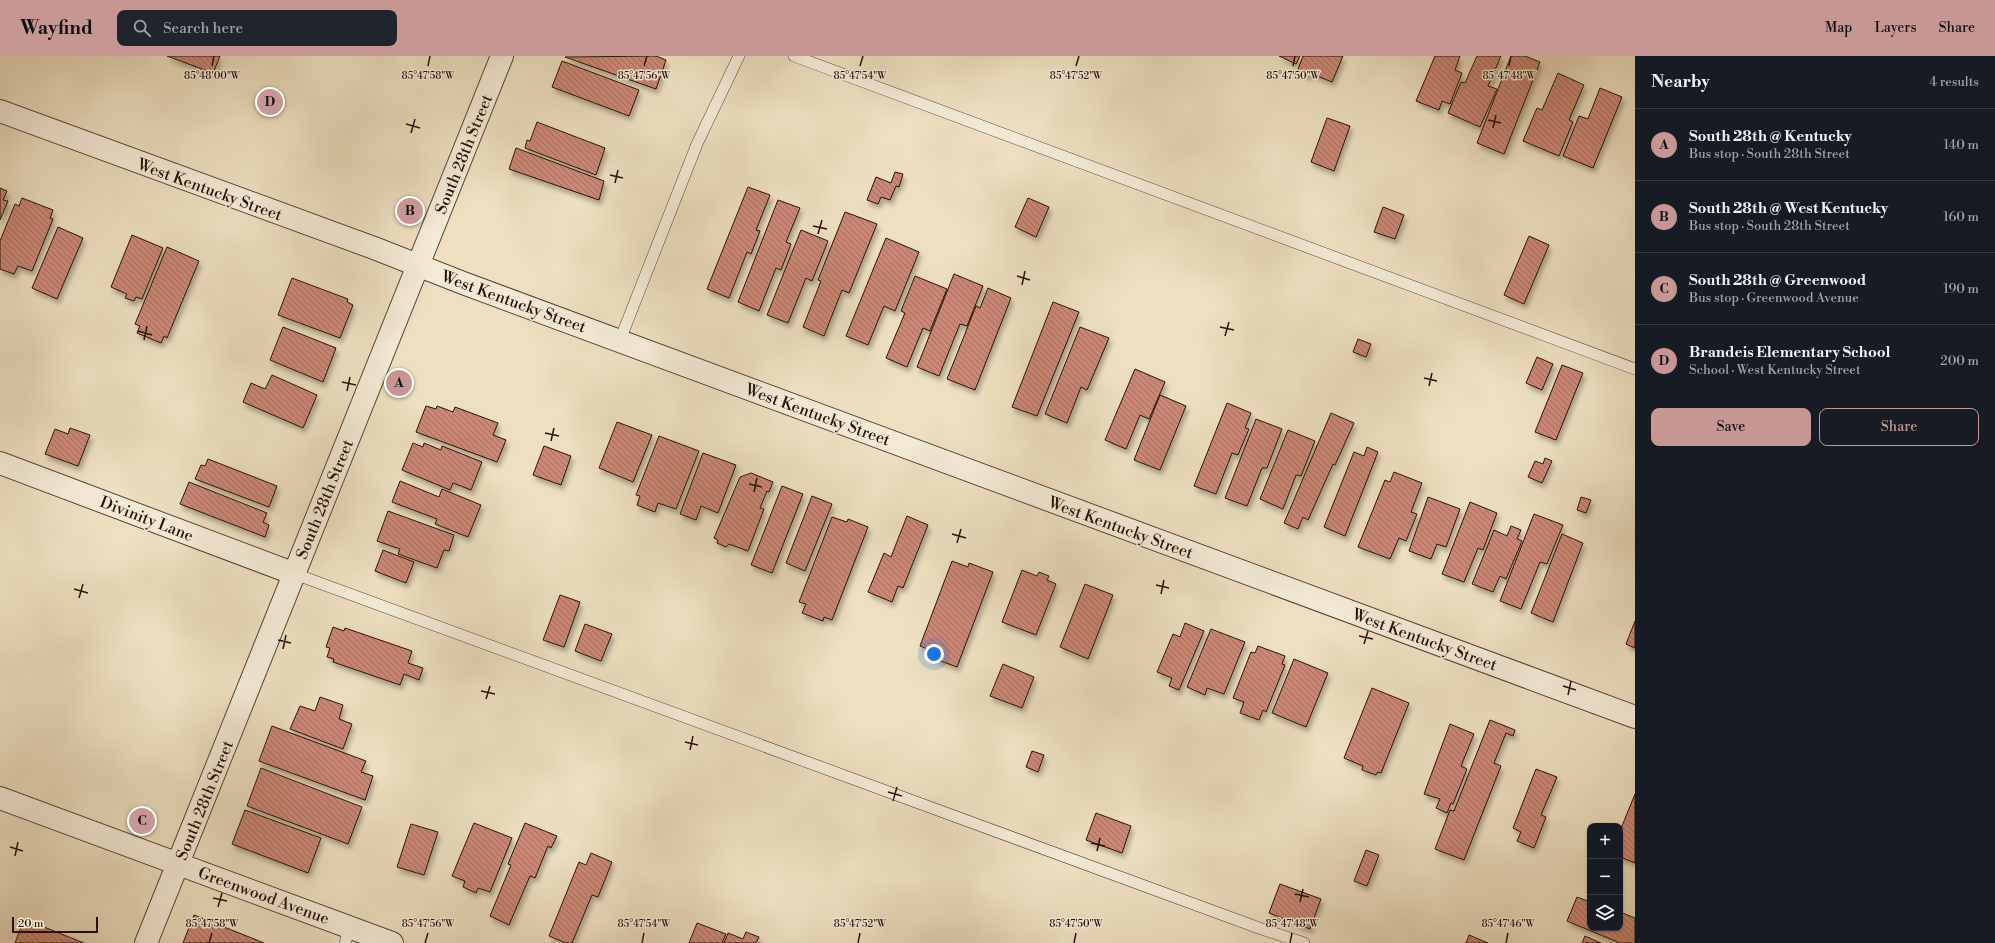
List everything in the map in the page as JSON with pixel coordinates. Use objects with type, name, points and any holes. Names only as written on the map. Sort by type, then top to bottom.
[{"type":"street","name":"South 28th Street","points":[[146,943],[502,56]]},
{"type":"street","name":"West Kentucky Street","points":[[0,111],[374,248],[418,266],[1635,718]]},
{"type":"street","name":"Divinity Lane","points":[[0,463],[295,574]]},
{"type":"street","name":"Greenwood Avenue","points":[[0,798],[178,864],[347,935],[392,943]]},
{"type":"lane","points":[[620,340],[697,144],[739,56]]},
{"type":"lane","points":[[794,56],[1635,369]]},
{"type":"lane","points":[[295,574],[1251,925],[1304,943]]},
{"type":"building","points":[[167,56],[220,56],[213,73]]},
{"type":"building","points":[[656,56],[666,60],[656,89],[565,57]]},
{"type":"building","points":[[1279,56],[1300,56],[1296,64]]},
{"type":"building","points":[[1303,56],[1343,56],[1332,82],[1310,73],[1308,76],[1297,72]]},
{"type":"building","points":[[1435,56],[1460,56],[1455,70],[1462,73],[1450,104],[1442,101],[1439,110],[1416,101]]},
{"type":"building","points":[[1477,56],[1501,56],[1488,86],[1497,89],[1480,127],[1448,113],[1461,82],[1465,83]]},
{"type":"building","points":[[1511,56],[1525,56],[1540,62],[1504,154],[1477,143]]},
{"type":"building","points":[[562,61],[639,90],[629,116],[552,87]]},
{"type":"building","points":[[1558,73],[1584,85],[1569,120],[1573,122],[1559,156],[1523,141],[1537,108],[1542,110]]},
{"type":"building","points":[[1600,88],[1622,97],[1593,168],[1563,156],[1579,116],[1588,119]]},
{"type":"building","points":[[1327,118],[1350,126],[1334,171],[1311,162]]},
{"type":"building","points":[[537,122],[605,148],[596,175],[525,148],[527,140],[530,141]]},
{"type":"building","points":[[516,148],[604,181],[599,200],[509,169]]},
{"type":"building","points":[[895,172],[903,174],[899,187],[896,186],[890,200],[881,197],[878,204],[867,200],[876,177],[891,183]]},
{"type":"building","points":[[748,187],[770,195],[756,230],[760,231],[751,254],[747,252],[729,298],[707,289]]},
{"type":"building","points":[[0,188],[7,191],[3,200],[8,201],[0,220]]},
{"type":"building","points":[[22,198],[53,210],[50,218],[53,219],[32,271],[18,266],[14,274],[0,269],[0,241],[15,204],[19,206]]},
{"type":"building","points":[[1028,198],[1049,207],[1036,237],[1015,227]]},
{"type":"building","points":[[778,200],[800,208],[786,242],[791,244],[781,270],[776,268],[759,311],[738,302]]},
{"type":"building","points":[[1383,207],[1404,215],[1395,239],[1374,232]]},
{"type":"building","points":[[845,212],[877,224],[849,293],[842,290],[824,336],[803,327],[821,281],[818,280]]},
{"type":"building","points":[[58,227],[83,238],[57,299],[32,288]]},
{"type":"building","points":[[801,230],[828,241],[812,281],[806,278],[788,323],[767,315]]},
{"type":"building","points":[[132,235],[163,248],[142,299],[136,297],[134,301],[125,298],[127,294],[111,287]]},
{"type":"building","points":[[1529,236],[1549,245],[1524,304],[1504,295]]},
{"type":"building","points":[[886,238],[919,252],[895,311],[884,306],[868,345],[846,336]]},
{"type":"building","points":[[167,247],[199,261],[167,338],[164,336],[161,343],[137,333],[140,326],[135,324]]},
{"type":"building","points":[[954,274],[983,286],[967,326],[960,324],[939,376],[917,367]]},
{"type":"building","points":[[915,276],[947,289],[930,331],[923,328],[907,367],[886,358],[905,313],[901,311]]},
{"type":"building","points":[[292,278],[348,299],[347,302],[353,305],[340,338],[278,315]]},
{"type":"building","points":[[988,288],[1011,298],[975,390],[947,379],[976,306],[980,308]]},
{"type":"building","points":[[1053,302],[1079,312],[1037,416],[1012,407]]},
{"type":"building","points":[[283,327],[336,348],[323,382],[270,360]]},
{"type":"building","points":[[1080,327],[1109,338],[1087,390],[1081,387],[1067,423],[1045,414]]},
{"type":"building","points":[[1358,339],[1371,344],[1366,357],[1353,352]]},
{"type":"building","points":[[1537,357],[1553,364],[1542,390],[1526,383]]},
{"type":"building","points":[[1562,365],[1583,373],[1556,440],[1535,432]]},
{"type":"building","points":[[1135,369],[1165,382],[1149,419],[1140,415],[1126,449],[1105,440]]},
{"type":"building","points":[[272,375],[317,395],[303,428],[243,402],[251,383],[265,389]]},
{"type":"building","points":[[1160,395],[1186,406],[1160,470],[1134,460]]},
{"type":"building","points":[[1227,403],[1251,413],[1245,428],[1249,429],[1238,455],[1232,453],[1216,494],[1194,486]]},
{"type":"building","points":[[426,406],[436,409],[437,406],[453,412],[455,407],[498,423],[493,435],[506,440],[497,462],[416,432]]},
{"type":"building","points":[[1331,413],[1354,423],[1335,465],[1333,464],[1308,520],[1303,517],[1298,529],[1284,523]]},
{"type":"building","points":[[1256,419],[1282,429],[1267,468],[1262,468],[1247,506],[1225,498]]},
{"type":"building","points":[[617,422],[652,435],[633,482],[599,468]]},
{"type":"building","points":[[70,428],[90,435],[78,466],[45,454],[55,429],[68,434]]},
{"type":"building","points":[[1288,430],[1315,441],[1301,476],[1296,475],[1283,509],[1260,499]]},
{"type":"building","points":[[659,436],[699,451],[676,509],[658,503],[655,512],[637,505],[640,496],[636,495]]},
{"type":"building","points":[[413,443],[423,447],[424,443],[441,450],[442,446],[482,462],[471,490],[453,483],[450,490],[402,470]]},
{"type":"building","points":[[544,446],[571,456],[561,485],[533,475]]},
{"type":"building","points":[[1367,447],[1378,452],[1345,536],[1324,527],[1354,452],[1364,456]]},
{"type":"building","points":[[703,453],[736,465],[718,513],[701,506],[696,520],[680,514]]},
{"type":"building","points":[[1545,458],[1552,461],[1542,483],[1528,477],[1535,461],[1543,464]]},
{"type":"building","points":[[208,459],[277,486],[269,507],[195,479],[201,465],[205,466]]},
{"type":"building","points":[[1394,472],[1422,483],[1411,512],[1417,514],[1406,541],[1399,538],[1390,559],[1358,547],[1385,480],[1390,482]]},
{"type":"building","points":[[751,473],[773,482],[769,492],[767,491],[760,508],[764,509],[748,551],[729,544],[726,547],[717,543],[718,540],[714,538],[740,477]]},
{"type":"building","points":[[400,481],[439,497],[442,489],[481,505],[468,537],[435,524],[437,519],[392,502]]},
{"type":"building","points":[[189,482],[267,513],[263,522],[269,525],[265,537],[180,504]]},
{"type":"building","points":[[782,486],[803,494],[772,573],[751,565]]},
{"type":"building","points":[[812,496],[832,504],[805,571],[786,563]]},
{"type":"building","points":[[1428,497],[1460,509],[1446,547],[1437,544],[1431,559],[1409,551]]},
{"type":"building","points":[[1581,497],[1591,500],[1586,513],[1577,510]]},
{"type":"building","points":[[1470,502],[1497,513],[1483,550],[1478,548],[1464,582],[1442,574]]},
{"type":"building","points":[[388,511],[454,535],[449,551],[444,550],[437,568],[398,554],[400,549],[377,541]]},
{"type":"building","points":[[1534,514],[1563,525],[1547,564],[1540,562],[1521,609],[1500,601]]},
{"type":"building","points":[[907,516],[928,525],[903,588],[898,586],[892,602],[868,592],[884,553],[891,557]]},
{"type":"building","points":[[832,517],[847,522],[848,519],[868,527],[832,620],[824,617],[823,621],[802,613],[806,604],[799,602]]},
{"type":"building","points":[[1511,526],[1521,530],[1517,539],[1522,541],[1506,579],[1500,576],[1493,592],[1472,584],[1494,530],[1507,536]]},
{"type":"building","points":[[1562,534],[1583,543],[1553,622],[1531,613]]},
{"type":"building","points":[[383,550],[414,562],[406,583],[375,571]]},
{"type":"building","points":[[952,561],[968,567],[969,563],[993,572],[957,667],[930,657],[933,651],[920,646]]},
{"type":"building","points":[[1022,570],[1037,576],[1039,572],[1049,576],[1047,580],[1056,584],[1036,635],[1002,622]]},
{"type":"building","points":[[1085,584],[1113,595],[1088,659],[1060,647]]},
{"type":"building","points":[[560,595],[580,602],[564,647],[543,640]]},
{"type":"building","points":[[1635,621],[1635,648],[1626,644]]},
{"type":"building","points":[[1185,623],[1204,631],[1179,690],[1169,686],[1172,678],[1157,672],[1173,634],[1180,637]]},
{"type":"building","points":[[585,624],[612,634],[601,661],[575,651]]},
{"type":"building","points":[[333,627],[344,631],[345,628],[412,651],[408,663],[423,668],[419,680],[404,674],[400,685],[333,662],[334,659],[327,657],[330,648],[326,647]]},
{"type":"building","points":[[1211,629],[1245,642],[1224,694],[1207,688],[1205,695],[1187,687]]},
{"type":"building","points":[[1258,646],[1285,656],[1282,664],[1285,665],[1266,712],[1263,710],[1259,720],[1240,713],[1244,702],[1233,698],[1251,652],[1255,653]]},
{"type":"building","points":[[1294,659],[1328,673],[1306,727],[1272,713]]},
{"type":"building","points":[[1003,664],[1034,677],[1022,708],[990,696]]},
{"type":"building","points":[[1372,688],[1409,703],[1381,773],[1378,772],[1376,775],[1362,770],[1363,766],[1344,758]]},
{"type":"building","points":[[320,697],[343,705],[339,719],[352,724],[343,749],[290,729],[300,706],[315,711]]},
{"type":"building","points":[[1490,720],[1515,730],[1513,736],[1506,733],[1494,763],[1501,766],[1464,860],[1435,849],[1450,810],[1454,811]]},
{"type":"building","points":[[1450,724],[1474,734],[1461,766],[1467,769],[1453,804],[1451,803],[1447,813],[1436,808],[1440,799],[1424,794]]},
{"type":"building","points":[[272,726],[366,761],[361,772],[373,776],[365,800],[259,761]]},
{"type":"building","points":[[1032,751],[1044,755],[1038,772],[1026,767]]},
{"type":"building","points":[[261,768],[362,807],[348,844],[247,806]]},
{"type":"building","points":[[1536,769],[1557,777],[1541,815],[1546,817],[1534,848],[1517,841],[1521,832],[1513,828]]},
{"type":"building","points":[[1635,794],[1635,863],[1623,858],[1623,824]]},
{"type":"building","points":[[245,810],[321,838],[308,873],[232,844]]},
{"type":"building","points":[[1096,813],[1131,826],[1122,853],[1086,840]]},
{"type":"building","points":[[474,823],[512,838],[490,892],[478,888],[476,893],[463,887],[465,881],[452,876]]},
{"type":"building","points":[[525,823],[557,836],[551,848],[548,846],[535,878],[530,876],[509,925],[490,916],[511,865],[508,864]]},
{"type":"building","points":[[411,824],[438,832],[424,875],[397,867]]},
{"type":"building","points":[[1366,850],[1379,855],[1367,886],[1354,881]]},
{"type":"building","points":[[591,853],[612,862],[598,897],[592,895],[572,943],[566,943],[549,936],[579,862],[586,865]]},
{"type":"building","points":[[1280,884],[1321,899],[1310,929],[1269,913]]},
{"type":"building","points":[[1577,897],[1587,901],[1587,929],[1567,921]]},
{"type":"building","points":[[1623,913],[1635,918],[1635,943],[1620,943],[1591,931],[1623,931]]},
{"type":"building","points":[[194,915],[264,943],[183,943]]},
{"type":"building","points":[[24,919],[84,943],[15,943]]},
{"type":"building","points":[[697,923],[726,934],[722,943],[689,943]]},
{"type":"building","points":[[746,932],[759,937],[756,943],[724,943],[728,933],[743,939]]},
{"type":"building","points":[[1469,935],[1488,943],[1466,943]]},
{"type":"building","points":[[1585,936],[1601,943],[1582,943]]},
{"type":"place","name":"Brandeis Elementary School","points":[[270,102]]},
{"type":"place","name":"South 28th @ West Kentucky","points":[[410,211]]},
{"type":"place","name":"South 28th @ Kentucky","points":[[399,383]]},
{"type":"place","name":"South 28th @ Greenwood","points":[[142,821]]}]
